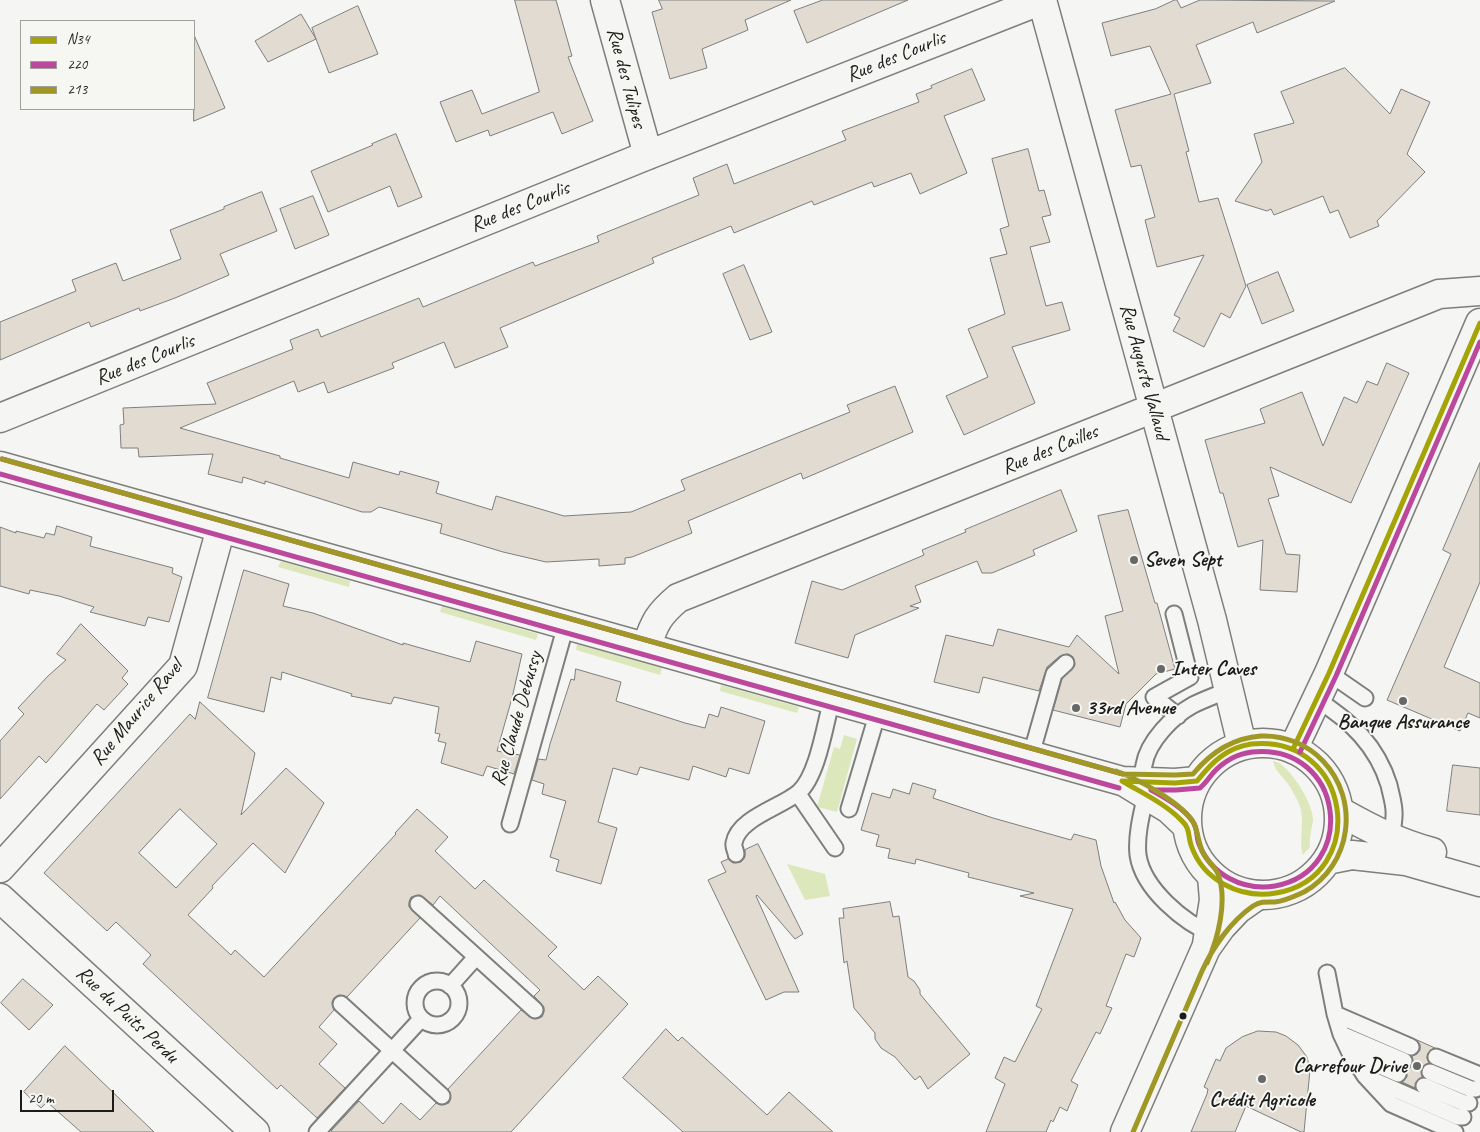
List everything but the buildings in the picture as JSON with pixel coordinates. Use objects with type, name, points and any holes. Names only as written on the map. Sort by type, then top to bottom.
[{"type":"street","name":"Rue des Tulipes","points":[[605,0],[648,155]]},
{"type":"street","name":"Rue des Courlis","points":[[0,418],[648,155],[1042,0]]},
{"type":"street","name":"Rue Auguste Vallaud","points":[[1042,0],[1212,620],[1242,745]]},
{"type":"street","name":"Rue des Cailles","points":[[646,647],[654,623],[663,611],[678,598],[1439,294],[1480,291]]},
{"type":"street","points":[[1293,749],[1328,673],[1480,323]]},
{"type":"street","points":[[0,466],[1137,786],[1187,826]]},
{"type":"street","name":"Rue Maurice Ravel","points":[[0,868],[183,666],[221,528]]},
{"type":"street","points":[[1268,743],[1293,749],[1310,759],[1325,774],[1335,791],[1339,811],[1337,837],[1327,860],[1308,881],[1293,889],[1276,894],[1258,895],[1233,890],[1212,876],[1200,862],[1191,845],[1187,826],[1188,803],[1197,781],[1209,766],[1224,753],[1242,745],[1268,743]]},
{"type":"street","points":[[1137,786],[1197,781]]},
{"type":"street","points":[[1339,811],[1409,846],[1480,863]]},
{"type":"street","points":[[1327,860],[1352,855],[1406,861],[1480,882]]},
{"type":"street","points":[[1125,1132],[1210,939],[1214,900],[1212,876]]},
{"type":"street","points":[[1210,939],[1238,909],[1258,895]]},
{"type":"street","name":"Rue du Puits Perdu","points":[[0,898],[255,1132]]},
{"type":"lane","points":[[1174,614],[1190,677],[1154,697],[1178,716]]},
{"type":"lane","name":"Rue Claude Debussy","points":[[510,824],[566,625]]},
{"type":"lane","points":[[1031,755],[1054,674],[1066,663]]},
{"type":"lane","points":[[1328,673],[1364,698]]},
{"type":"lane","points":[[1210,939],[1169,906],[1143,872],[1138,855],[1137,786],[1150,749],[1166,727],[1192,706],[1228,690]]},
{"type":"lane","points":[[736,854],[734,844],[746,824],[798,794],[808,783],[832,699]]},
{"type":"lane","points":[[1316,699],[1350,723],[1364,737],[1373,750],[1385,773],[1391,793],[1394,815],[1391,838]]},
{"type":"lane","points":[[849,809],[878,712]]},
{"type":"lane","points":[[798,794],[835,848]]},
{"type":"lane","points":[[418,904],[536,1010]]},
{"type":"lane","points":[[450,986],[476,957]]},
{"type":"lane","points":[[1327,973],[1341,1034],[1350,1053],[1365,1076],[1391,1104],[1455,1132]]},
{"type":"lane","points":[[437,981],[450,986],[458,998],[458,1005],[453,1017],[448,1022],[434,1025],[421,1019],[415,1006],[415,998],[423,986],[429,982],[437,981]]},
{"type":"lane","points":[[340,1004],[442,1096]]},
{"type":"lane","points":[[1335,1014],[1411,1046]]},
{"type":"lane","points":[[317,1132],[421,1019]]},
{"type":"lane","points":[[1341,1034],[1401,1067],[1350,1053]]},
{"type":"lane","points":[[1365,1076],[1458,1117],[1472,1096],[1477,1076],[1436,1057]]},
{"type":"lane","points":[[1427,1079],[1464,1104],[1472,1096]]},
{"type":"green space","points":[[281,561],[350,581],[349,587],[278,567]]},
{"type":"green space","points":[[442,606],[538,634],[536,640],[440,612]]},
{"type":"green space","points":[[577,644],[662,668],[660,675],[576,650]]},
{"type":"green space","points":[[721,685],[799,707],[797,713],[720,691]]},
{"type":"green space","points":[[844,735],[857,739],[837,812],[817,807],[834,747],[840,749]]},
{"type":"green space","points":[[1273,761],[1282,765],[1293,776],[1310,806],[1313,820],[1310,847],[1303,855],[1301,810],[1294,794],[1277,771]]},
{"type":"green space","points":[[787,864],[825,874],[830,896],[805,900]]},
{"type":"transit line","name":"N34","points":[[1293,749],[1329,673],[1480,323]]},
{"type":"transit line","name":"220","points":[[1300,752],[1336,676],[1480,342]]},
{"type":"transit line","name":"220","points":[[2,459],[1123,774]]},
{"type":"transit line","name":"213","points":[[2,459],[1123,774],[1193,774],[1215,753],[1231,743],[1250,737],[1278,737],[1302,745],[1323,761],[1335,777],[1342,794],[1346,812],[1345,831],[1341,849],[1332,866],[1320,880],[1304,892],[1290,898],[1253,906],[1237,919],[1223,935],[1202,971],[1133,1132]]},
{"type":"transit line","name":"220","points":[[0,474],[1119,788]]},
{"type":"transit line","name":"N34","points":[[1251,744],[1285,747],[1311,761],[1329,783],[1337,809],[1336,836],[1326,862],[1306,882],[1276,893],[1263,894],[1237,890],[1214,878],[1204,869],[1197,858],[1185,824],[1161,804],[1122,781],[1175,783],[1197,781],[1208,768],[1227,752],[1251,744]]},
{"type":"transit line","name":"220","points":[[1252,752],[1283,755],[1307,767],[1322,786],[1330,810],[1329,835],[1320,857],[1302,876],[1275,886],[1251,886],[1240,883],[1220,872],[1204,855],[1198,841],[1195,824],[1185,812],[1151,790],[1200,788],[1226,762],[1241,754],[1252,752]]},
{"type":"transit line","name":"213","points":[[1116,771],[1157,791],[1186,813],[1194,824],[1203,853],[1217,871],[1221,884],[1222,907],[1215,943],[1207,963]]},
{"type":"place","name":"Seven Sept","points":[[1134,560]]},
{"type":"place","name":"Inter Caves","points":[[1161,669]]},
{"type":"place","name":"Banque Assurance","points":[[1403,701]]},
{"type":"place","name":"33rd Avenue","points":[[1076,708]]},
{"type":"place","name":"Carrefour Drive","points":[[1417,1066]]},
{"type":"place","name":"Crédit Agricole","points":[[1262,1079]]}]
